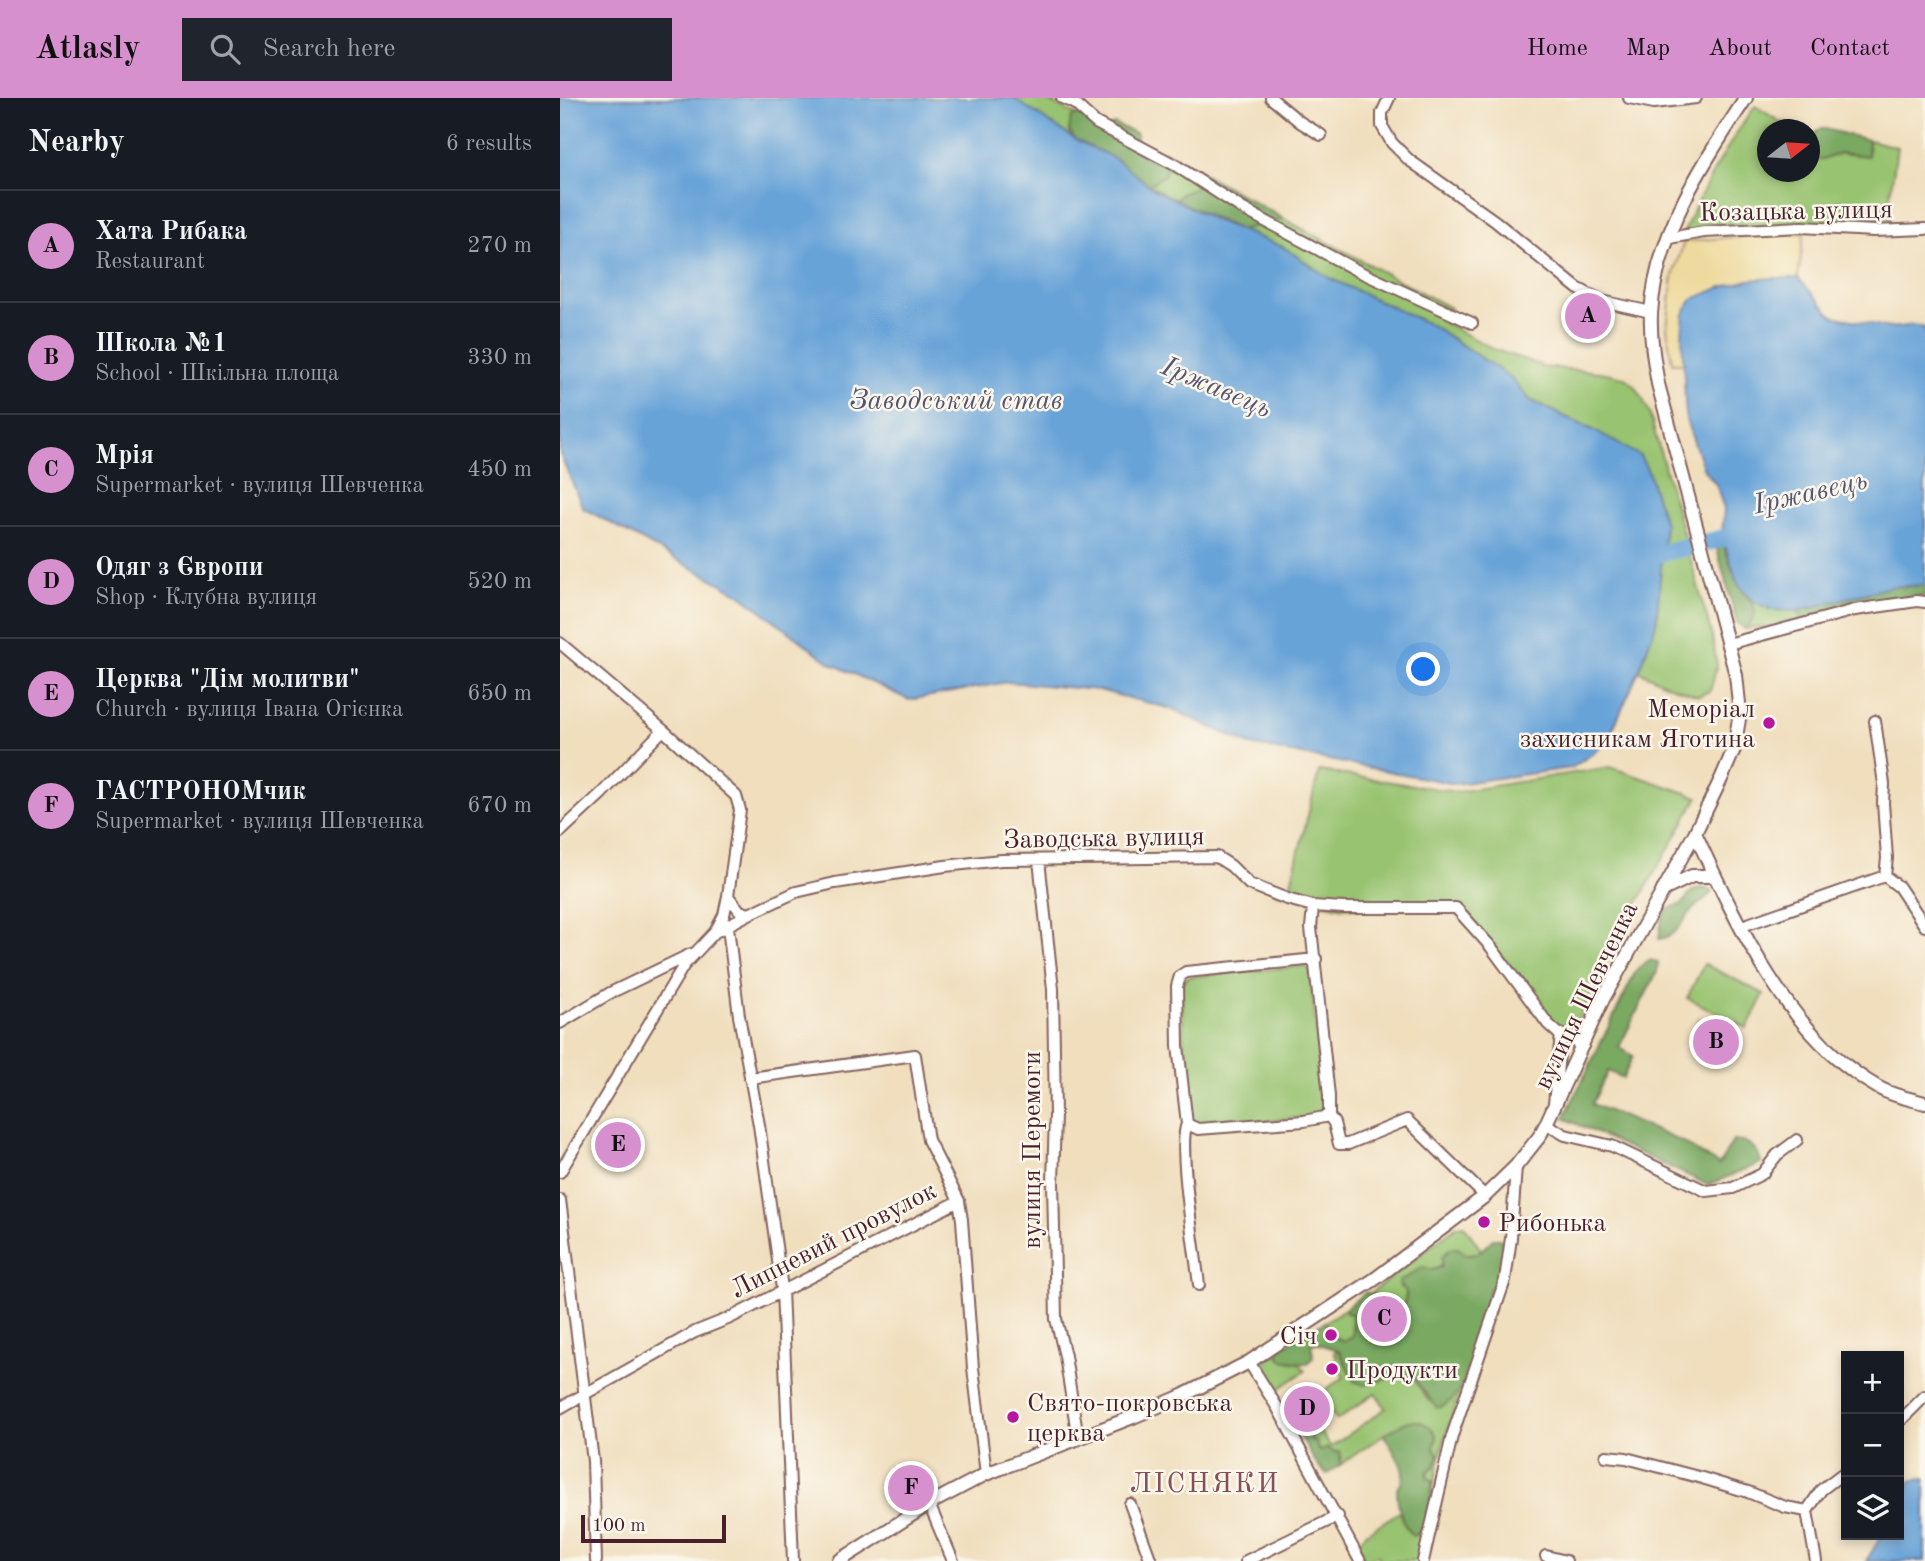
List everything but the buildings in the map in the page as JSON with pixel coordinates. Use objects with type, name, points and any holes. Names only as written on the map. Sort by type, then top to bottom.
[{"type":"street","points":[[1062,98],[1077,101],[1096,123],[1175,165],[1243,209],[1358,271],[1472,323]]},
{"type":"street","points":[[1271,98],[1321,135]]},
{"type":"street","points":[[1391,98],[1382,113],[1382,126],[1392,143],[1409,160],[1495,220],[1577,288],[1602,301],[1651,312]]},
{"type":"street","points":[[1629,98],[1654,103],[1696,98]]},
{"type":"street","name":"вулиця Шевченка","points":[[839,1561],[929,1504],[986,1474],[1182,1396],[1249,1362],[1375,1279],[1485,1196],[1516,1166],[1539,1138],[1602,1001],[1695,833],[1734,749],[1740,713],[1736,675],[1658,384],[1651,339],[1651,312],[1658,271],[1691,185],[1746,98]]},
{"type":"street","name":"Козацька вулиця","points":[[1669,238],[1704,232],[1801,227],[1874,231],[1925,229]]},
{"type":"street","points":[[1728,644],[1855,610],[1925,602]]},
{"type":"street","points":[[560,643],[736,796],[740,810],[730,899],[724,915],[715,932],[684,965],[560,1172]]},
{"type":"street","points":[[1875,721],[1884,784],[1887,858],[1885,876]]},
{"type":"street","points":[[560,832],[603,793],[663,730]]},
{"type":"street","points":[[1695,833],[1770,980],[1805,1024],[1839,1059],[1879,1088],[1925,1103]]},
{"type":"street","name":"Заводська вулиця","points":[[715,932],[796,892],[835,883],[945,866],[1039,860],[1217,857],[1231,866],[1249,884],[1313,906],[1456,908],[1491,947],[1548,1024],[1583,1046]]},
{"type":"street","name":"вулиця Перемоги","points":[[1039,860],[1053,989],[1056,1319],[1065,1356],[1078,1438]]},
{"type":"street","points":[[1662,891],[1692,876],[1715,876]]},
{"type":"street","points":[[1742,926],[1885,876]]},
{"type":"street","points":[[1885,876],[1899,887],[1925,926]]},
{"type":"street","points":[[730,899],[740,911],[748,914]]},
{"type":"street","points":[[1313,906],[1311,928],[1329,1116],[1339,1144],[1348,1144],[1407,1120],[1485,1196]]},
{"type":"street","points":[[728,927],[738,1016],[767,1174],[782,1289],[793,1561]]},
{"type":"street","points":[[560,1023],[610,993],[689,955],[705,943]]},
{"type":"street","points":[[1199,1285],[1185,1170],[1183,1132],[1186,1125],[1178,1046],[1177,986],[1180,976],[1186,972],[1231,966],[1315,959]]},
{"type":"street","points":[[1554,1110],[1561,1034]]},
{"type":"street","points":[[750,1078],[915,1055],[928,1140],[959,1200]]},
{"type":"street","points":[[1186,1125],[1198,1129],[1304,1121],[1329,1116]]},
{"type":"street","points":[[1546,1124],[1565,1135],[1612,1146],[1706,1191],[1733,1188],[1762,1174],[1777,1155],[1797,1140]]},
{"type":"street","points":[[1423,1561],[1452,1436],[1505,1280],[1516,1166]]},
{"type":"street","points":[[560,1200],[593,1461],[596,1561]]},
{"type":"street","name":"Липневий провулок","points":[[560,1408],[695,1332],[730,1318],[959,1200],[973,1368],[986,1474]]},
{"type":"street","points":[[1249,1362],[1277,1407],[1360,1561]]},
{"type":"street","points":[[1904,1417],[1925,1396]]},
{"type":"street","points":[[1606,1456],[1626,1458],[1702,1478],[1785,1507],[1807,1511]]},
{"type":"street","points":[[1815,1561],[1807,1511],[1821,1490],[1841,1475]]},
{"type":"street","points":[[929,1504],[953,1561]]},
{"type":"street","points":[[1130,1504],[1151,1561]]},
{"type":"street","points":[[1246,1561],[1338,1517]]},
{"type":"street","points":[[1546,1556],[1566,1561]]},
{"type":"green space","points":[[1013,98],[1043,98],[1074,114],[1069,131],[1076,140]]},
{"type":"green space","points":[[1755,106],[1776,119],[1757,119],[1757,182],[1820,182],[1820,159],[1840,153],[1868,156],[1869,140],[1897,147],[1888,211],[1891,227],[1684,232],[1699,198],[1734,136]]},
{"type":"green space","points":[[1079,114],[1101,133],[1106,134],[1111,125],[1115,124],[1137,134],[1137,152],[1152,160],[1165,151],[1173,156],[1164,175],[1149,185],[1114,158],[1076,140],[1069,131],[1071,118]]},
{"type":"green space","points":[[1820,129],[1869,140],[1868,156],[1840,153],[1820,159]]},
{"type":"green space","points":[[1173,156],[1201,172],[1196,188],[1181,194],[1176,200],[1149,185],[1164,175]]},
{"type":"green space","points":[[1201,172],[1284,219],[1240,230],[1176,200],[1181,194],[1195,188]]},
{"type":"green space","points":[[1284,219],[1450,308],[1445,323],[1493,349],[1540,367],[1599,372],[1621,377],[1635,387],[1649,412],[1712,636],[1717,666],[1710,691],[1698,696],[1639,671],[1656,624],[1659,580],[1599,433],[1530,400],[1510,377],[1431,325],[1329,278],[1283,247],[1240,230]]},
{"type":"green space","points":[[1723,543],[1737,581],[1755,609],[1752,622],[1745,629],[1737,623],[1716,545]]},
{"type":"green space","points":[[1925,585],[1925,597],[1912,596],[1874,604],[1856,602],[1838,611],[1803,620],[1797,611],[1890,587]]},
{"type":"green space","points":[[1753,601],[1772,610],[1797,611],[1803,620],[1745,629],[1753,616]]},
{"type":"green space","points":[[1610,767],[1698,797],[1614,944],[1569,1039],[1561,1034],[1456,908],[1343,908],[1275,892],[1290,887],[1319,771],[1457,792]]},
{"type":"green space","points":[[1699,888],[1712,892],[1671,935],[1659,939],[1666,912],[1682,904],[1691,892]]},
{"type":"green space","points":[[1649,960],[1658,962],[1657,972],[1619,1047],[1633,1056],[1623,1078],[1608,1071],[1592,1104],[1680,1141],[1719,1165],[1733,1141],[1743,1141],[1755,1149],[1761,1163],[1708,1185],[1564,1118],[1637,969]]},
{"type":"green space","points":[[1704,964],[1764,994],[1747,1028],[1687,998]]},
{"type":"green space","points":[[1306,966],[1310,971],[1325,1113],[1310,1117],[1202,1126],[1190,1122],[1186,1101],[1181,983],[1188,977]]},
{"type":"green space","points":[[1699,1019],[1729,1035],[1721,1052],[1690,1037]]},
{"type":"green space","points":[[1464,1225],[1481,1250],[1459,1257],[1406,1291],[1404,1306],[1387,1342],[1370,1324],[1372,1309],[1378,1304],[1378,1298],[1371,1293],[1457,1226]]},
{"type":"green space","points":[[1493,1239],[1500,1239],[1505,1245],[1501,1283],[1491,1287],[1487,1298],[1484,1325],[1471,1369],[1456,1395],[1447,1404],[1437,1408],[1413,1377],[1400,1375],[1364,1385],[1354,1381],[1339,1350],[1316,1343],[1311,1344],[1314,1357],[1307,1364],[1282,1360],[1279,1356],[1279,1349],[1325,1322],[1328,1326],[1323,1331],[1326,1334],[1344,1341],[1352,1337],[1353,1314],[1346,1313],[1346,1308],[1366,1292],[1379,1298],[1369,1319],[1373,1328],[1386,1341],[1386,1320],[1401,1308],[1405,1301],[1406,1291],[1400,1287],[1399,1282],[1423,1267],[1433,1270],[1442,1267],[1442,1257],[1450,1249],[1458,1248],[1466,1254],[1478,1253]]},
{"type":"green space","points":[[1346,1308],[1346,1313],[1353,1314],[1352,1336],[1344,1341],[1323,1331],[1328,1326],[1325,1322]]},
{"type":"green space","points":[[1338,1350],[1354,1381],[1401,1375],[1413,1378],[1429,1401],[1454,1395],[1461,1389],[1442,1448],[1431,1499],[1433,1481],[1427,1477],[1431,1468],[1434,1443],[1408,1421],[1340,1465],[1342,1457],[1334,1452],[1319,1451],[1310,1435],[1315,1429],[1314,1423],[1331,1447],[1386,1408],[1375,1393],[1337,1420],[1319,1394],[1344,1377],[1333,1361],[1337,1357],[1334,1352]]},
{"type":"green space","points":[[1278,1353],[1282,1360],[1299,1363],[1305,1371],[1274,1392],[1259,1366]]},
{"type":"green space","points":[[1296,1398],[1315,1429],[1310,1435],[1312,1441],[1317,1442],[1319,1451],[1328,1448],[1333,1452],[1340,1452],[1340,1465],[1327,1474],[1318,1466],[1295,1428],[1290,1427],[1287,1420],[1287,1402]]},
{"type":"green space","points":[[1408,1421],[1422,1422],[1432,1429],[1437,1437],[1434,1448],[1439,1455],[1435,1466],[1428,1471],[1427,1477],[1433,1481],[1427,1520],[1413,1536],[1403,1521],[1398,1501],[1397,1489],[1403,1476],[1400,1462],[1384,1435]]},
{"type":"green space","points":[[1401,1511],[1402,1519],[1420,1532],[1424,1527],[1417,1561],[1381,1561],[1378,1555],[1365,1561],[1358,1542],[1366,1533]]},
{"type":"sand","points":[[1804,233],[1798,278],[1749,280],[1691,300],[1684,314],[1683,363],[1672,363],[1667,328],[1673,276],[1684,242]]},
{"type":"water","name":"Заводський став","points":[[560,98],[1013,98],[1076,140],[1114,158],[1154,189],[1217,221],[1283,247],[1329,278],[1431,325],[1510,377],[1530,400],[1640,456],[1648,471],[1665,524],[1656,624],[1639,671],[1611,733],[1595,752],[1571,768],[1455,784],[1250,745],[1172,709],[1098,690],[1008,682],[909,700],[830,663],[738,593],[583,508],[560,454]]},
{"type":"water","points":[[1798,278],[1833,316],[1890,328],[1915,325],[1925,328],[1925,585],[1890,587],[1797,611],[1772,610],[1753,601],[1738,584],[1722,536],[1724,509],[1716,484],[1704,470],[1686,420],[1682,334],[1684,314],[1691,300],[1719,288],[1749,280]]},
{"type":"water","points":[[1925,1478],[1925,1561],[1866,1561],[1879,1540],[1904,1540],[1904,1494],[1911,1481]]},
{"type":"waterway","name":"Іржавець","points":[[1708,542],[1745,533]]},
{"type":"waterway","name":"Іржавець","points":[[1640,558],[1691,546]]},
{"type":"place","name":"Хата Рибака","points":[[1588,316]]},
{"type":"place","name":"Меморіал захисникам Яготина","points":[[1769,723]]},
{"type":"place","name":"Школа №1","points":[[1716,1042]]},
{"type":"place","name":"Церква \"Дім молитви\"","points":[[618,1145]]},
{"type":"place","name":"Рибонька","points":[[1484,1222]]},
{"type":"place","name":"Мрія","points":[[1384,1319]]},
{"type":"place","name":"Січ","points":[[1331,1335]]},
{"type":"place","name":"Продукти","points":[[1332,1369]]},
{"type":"place","name":"Одяг з Європи","points":[[1307,1409]]},
{"type":"place","name":"Свято-покровська церква","points":[[1013,1417]]},
{"type":"place","name":"ГАСТРОНОМчик","points":[[911,1488]]},
{"type":"district","name":"ЛІСНЯКИ","points":[[1205,1482]]}]
